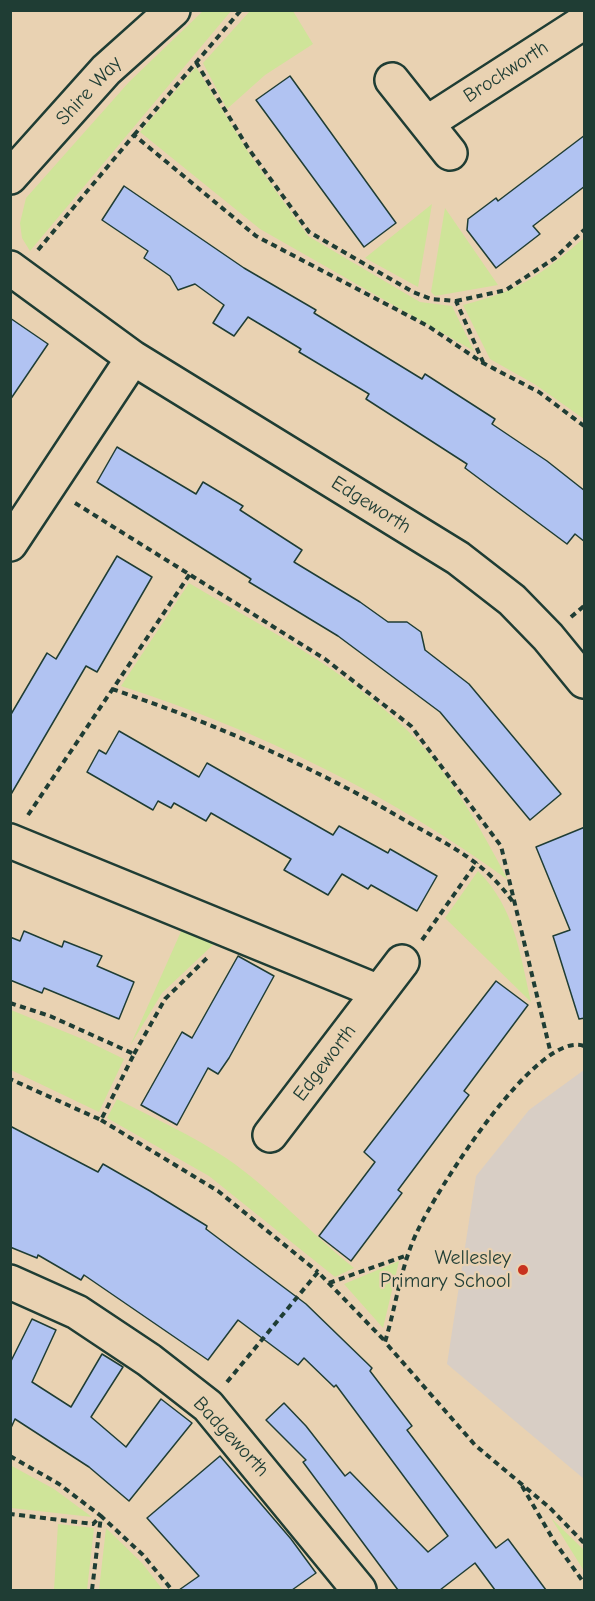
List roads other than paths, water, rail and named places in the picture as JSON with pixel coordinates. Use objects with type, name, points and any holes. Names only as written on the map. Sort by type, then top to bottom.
[{"type":"street","name":"Shire Way","points":[[10,177],[106,70],[173,10]]},
{"type":"street","name":"Brockworth","points":[[427,123],[585,22]]},
{"type":"street","points":[[392,80],[450,153]]},
{"type":"street","name":"Edgeworth","points":[[14,271],[133,358],[458,558],[512,600],[548,637],[585,681]]},
{"type":"street","points":[[10,544],[133,358]]},
{"type":"street","points":[[11,841],[379,992]]},
{"type":"street","name":"Edgeworth","points":[[270,1135],[402,962]]},
{"type":"street","name":"Badgeworth","points":[[10,1282],[77,1312],[149,1360],[208,1406],[359,1590]]},
{"type":"place","name":"Wellesley Primary School","points":[[523,1270]]}]
